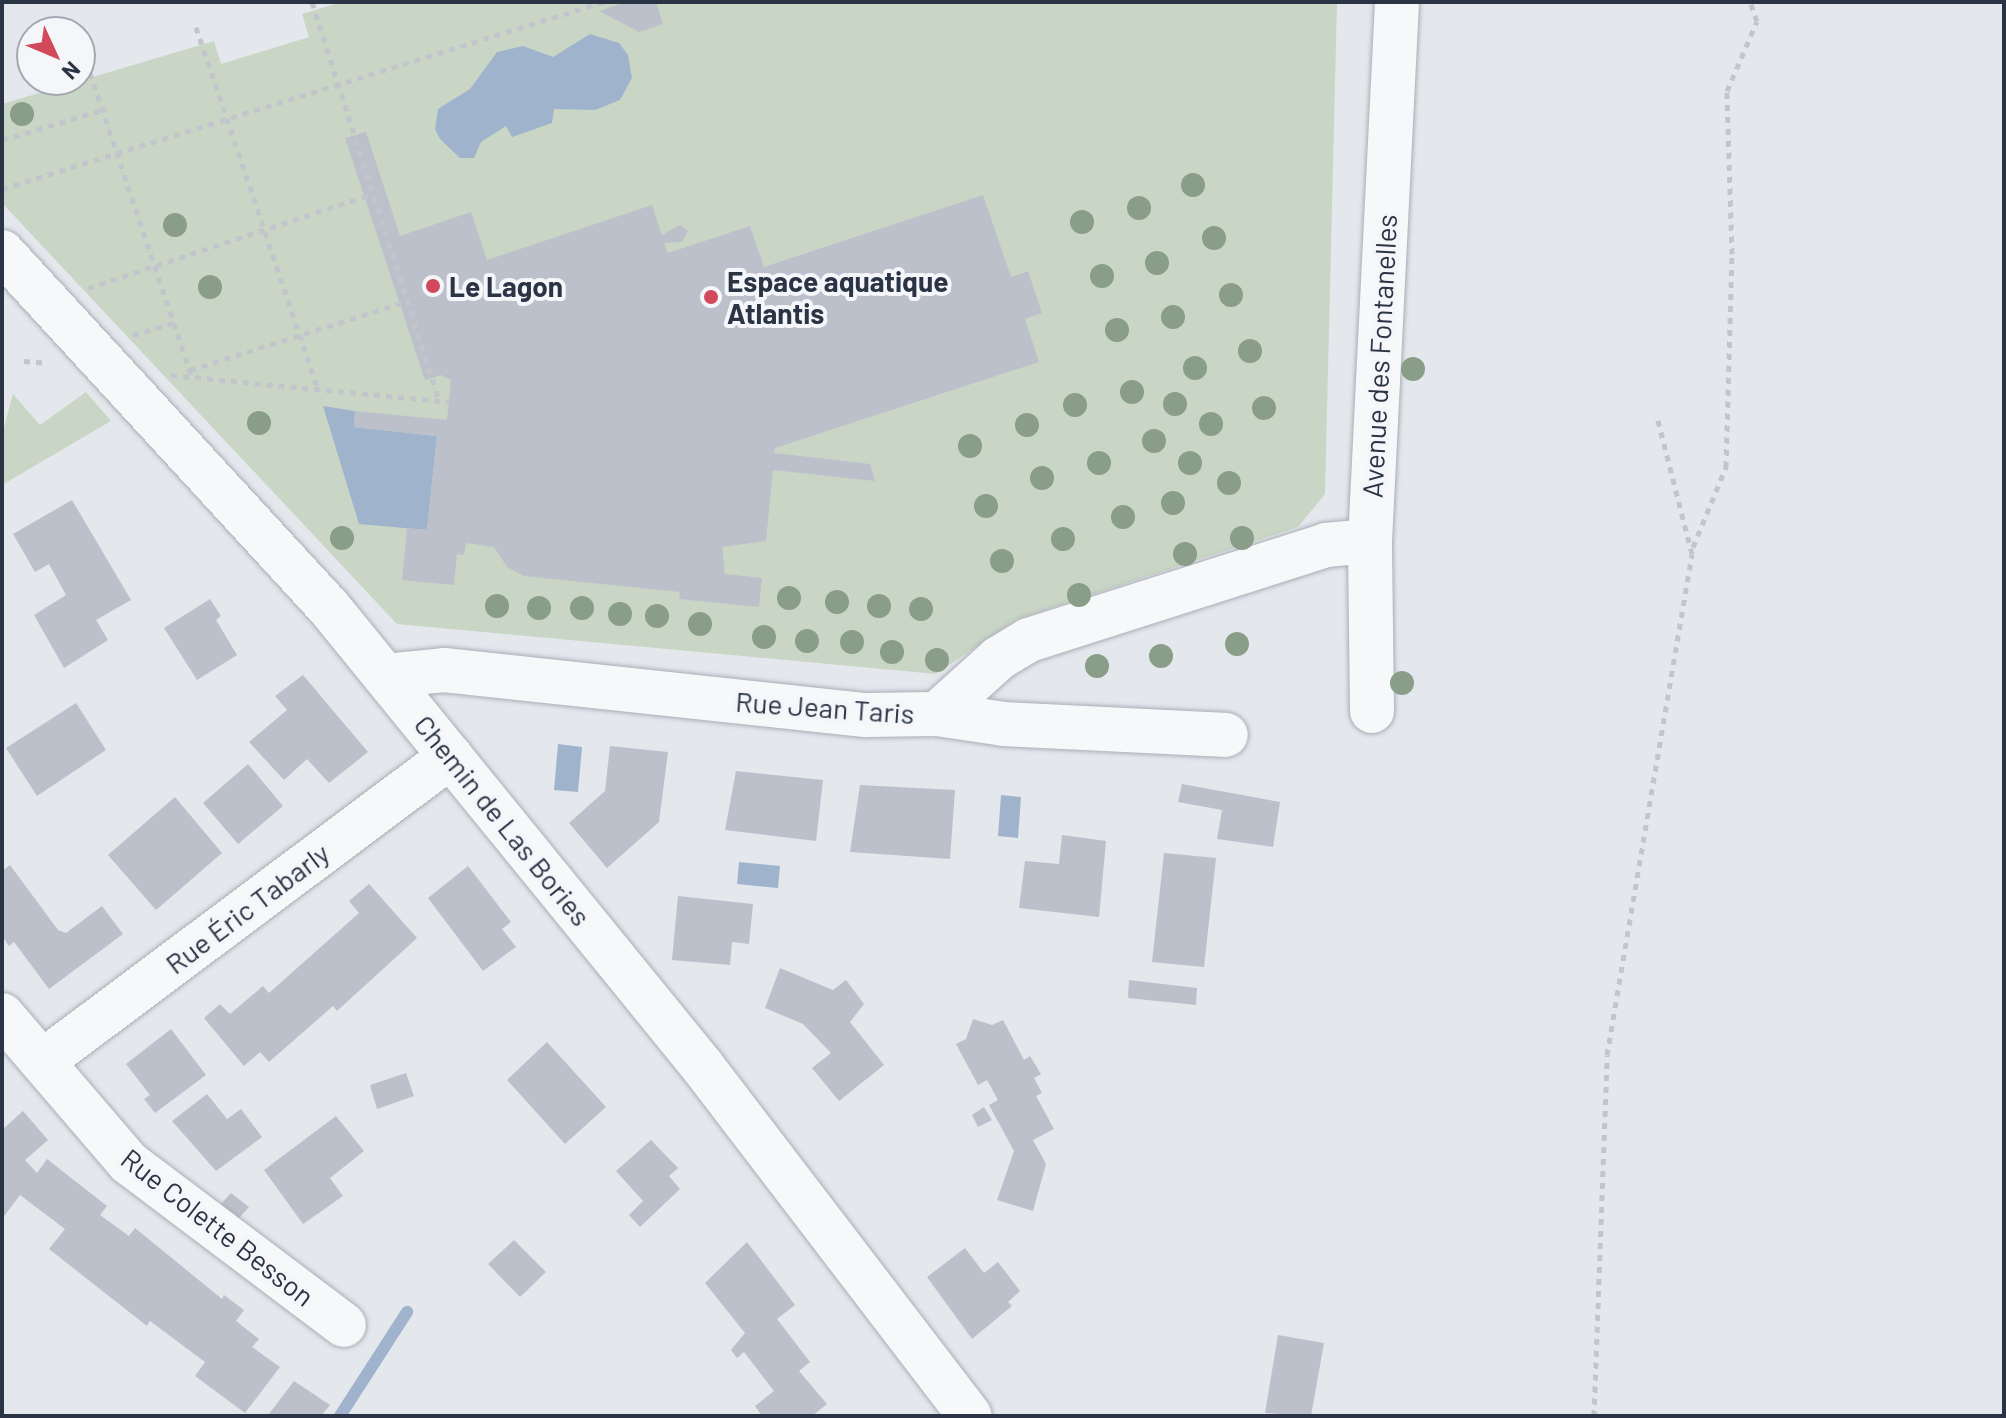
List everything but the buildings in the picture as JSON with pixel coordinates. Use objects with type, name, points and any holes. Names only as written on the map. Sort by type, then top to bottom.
[{"type":"street","name":"Avenue des Fontanelles","points":[[1372,711],[1370,541],[1397,2]]},
{"type":"street","name":"Chemin de Las Bories","points":[[2,252],[114,354],[327,605],[703,1067],[970,1416]]},
{"type":"street","name":"Rue Jean Taris","points":[[385,676],[444,670],[868,715],[937,714],[999,658],[1029,640],[1326,545],[1370,541]]},
{"type":"street","points":[[937,714],[1004,724],[1226,735]]},
{"type":"street","name":"Rue Éric Tabarly","points":[[43,1061],[451,756]]},
{"type":"street","name":"Rue Colette Besson","points":[[2,1015],[129,1163],[344,1325]]},
{"type":"path","points":[[312,2],[440,401]]},
{"type":"path","points":[[2,189],[119,150],[603,2]]},
{"type":"path","points":[[1594,1416],[1607,1055],[1672,694],[1692,547],[1726,467],[1732,254],[1727,91],[1757,21],[1750,2]]},
{"type":"path","points":[[196,27],[318,390]]},
{"type":"path","points":[[96,85],[191,373]]},
{"type":"path","points":[[2,140],[106,109]]},
{"type":"path","points":[[78,292],[372,194]]},
{"type":"path","points":[[191,373],[407,301]]},
{"type":"path","points":[[114,354],[174,323]]},
{"type":"path","points":[[24,361],[114,354],[191,373],[318,390],[449,402]]},
{"type":"path","points":[[1657,417],[1692,547]]},
{"type":"green space","name":"Espace aquatique Atlantis","points":[[342,2],[1337,2],[1325,494],[1298,527],[1017,619],[936,674],[397,624],[2,203],[2,104],[29,96],[96,96],[96,76],[214,41],[221,64],[309,37],[302,14]]},
{"type":"green space","points":[[86,392],[111,421],[2,485],[2,435],[13,394],[40,425]]},
{"type":"water","points":[[590,34],[619,43],[628,55],[632,78],[620,100],[595,110],[554,109],[552,123],[512,137],[506,126],[481,142],[474,158],[460,158],[440,139],[435,129],[438,109],[470,89],[497,52],[523,46],[553,57]]},
{"type":"water","points":[[323,406],[355,411],[354,427],[437,436],[427,530],[359,524]]},
{"type":"water","points":[[558,744],[582,747],[578,792],[554,790]]},
{"type":"water","points":[[1001,795],[1021,797],[1018,838],[998,836]]},
{"type":"water","points":[[739,862],[780,866],[778,888],[737,884]]},
{"type":"waterway","points":[[340,1416],[407,1312]]},
{"type":"place","name":"Le Lagon","points":[[433,286]]},
{"type":"place","name":"Espace aquatique Atlantis","points":[[711,297]]}]
